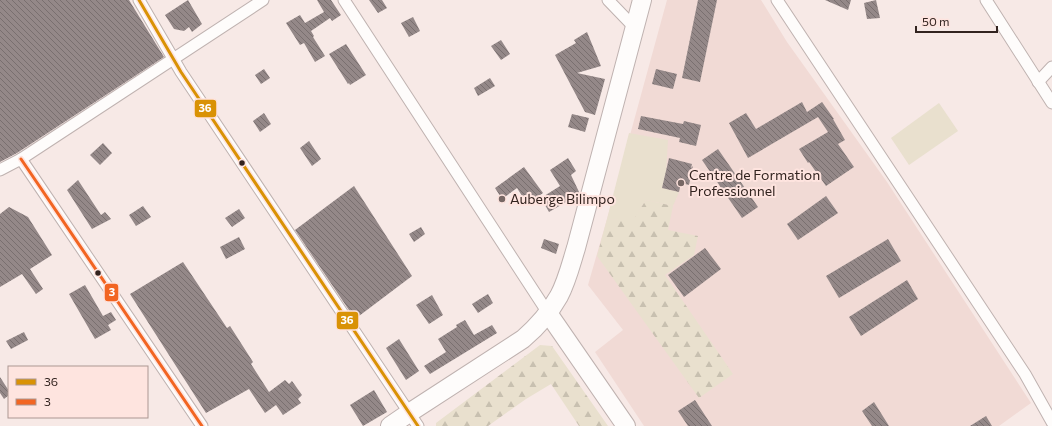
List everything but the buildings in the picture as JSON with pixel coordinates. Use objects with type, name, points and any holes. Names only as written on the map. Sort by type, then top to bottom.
[{"type":"highway","points":[[390,426],[413,420],[523,339],[536,328],[548,313],[559,295],[568,274],[642,0]]},
{"type":"highway","points":[[548,313],[626,426]]},
{"type":"street","points":[[139,0],[186,78],[413,420]]},
{"type":"street","points":[[0,170],[21,159],[263,0]]},
{"type":"street","points":[[608,0],[634,27]]},
{"type":"street","points":[[777,0],[1025,374],[1052,422]]},
{"type":"street","points":[[986,0],[1052,103]]},
{"type":"street","points":[[346,2],[548,313]]},
{"type":"street","points":[[1038,82],[1052,67]]},
{"type":"street","points":[[21,159],[202,426]]},
{"type":"shaded area","points":[[667,0],[761,0],[787,42],[887,182],[1031,403],[999,426],[644,426],[595,352],[623,330],[588,285]]},
{"type":"green space","points":[[939,103],[958,131],[909,165],[891,138]]},
{"type":"green space","points":[[629,133],[668,140],[666,173],[662,188],[679,192],[673,206],[646,200],[633,221],[607,219]]},
{"type":"green space","points":[[646,200],[673,206],[668,230],[698,236],[694,255],[665,275],[733,374],[699,398],[597,256],[607,219],[633,220]]},
{"type":"green space","points":[[540,345],[552,346],[608,426],[579,426],[551,384],[526,399],[488,426],[436,426],[436,423]]},
{"type":"transit line","name":"36","points":[[139,0],[181,72],[418,426]]},
{"type":"transit line","name":"3","points":[[21,159],[202,426]]},
{"type":"place","name":"Centre de Formation Professionnel","points":[[681,183]]},
{"type":"place","name":"Auberge Bilimpo","points":[[502,199]]}]
